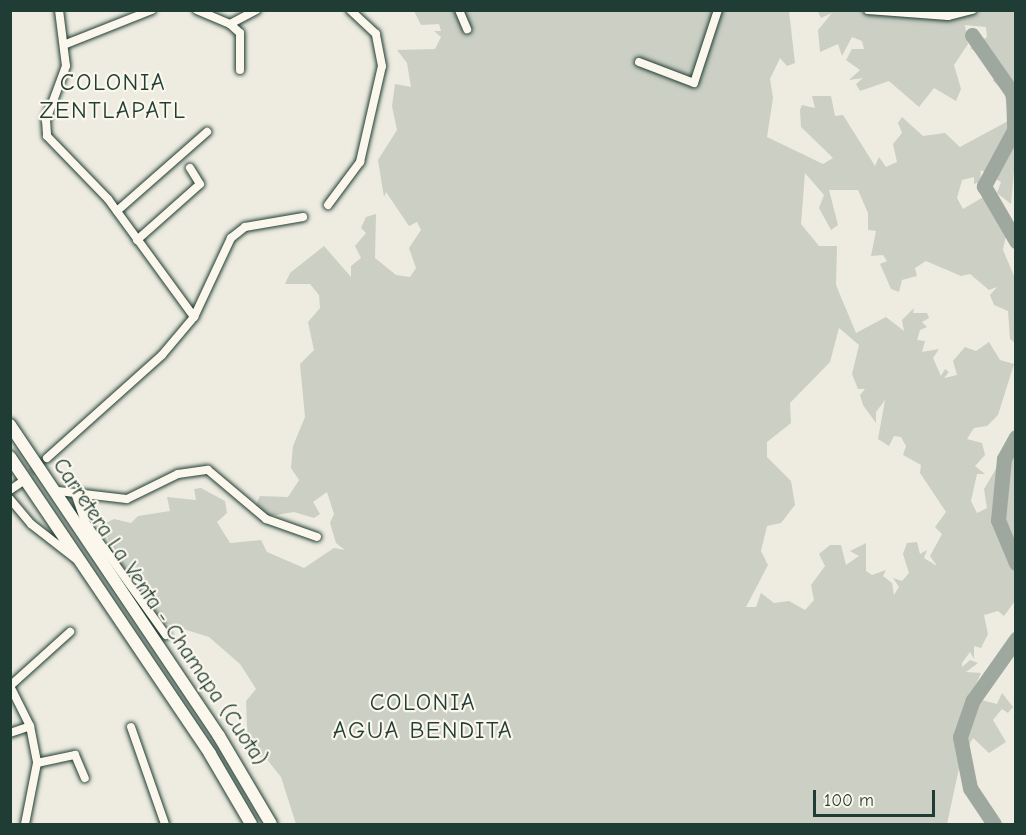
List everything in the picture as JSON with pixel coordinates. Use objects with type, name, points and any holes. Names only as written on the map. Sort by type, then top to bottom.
[{"type":"highway","name":"Carretera La Venta - Chamapa (Cuota)","points":[[10,425],[219,736],[271,825]]},
{"type":"highway","name":"Carretera La Venta - Chamapa (Cuota)","points":[[10,457],[77,560],[198,736],[251,825]]},
{"type":"street","points":[[59,10],[66,44],[63,83],[45,131],[117,211],[194,317]]},
{"type":"street","points":[[66,44],[152,10]]},
{"type":"street","points":[[197,10],[230,24],[240,33],[240,70]]},
{"type":"street","points":[[230,24],[256,10]]},
{"type":"street","points":[[328,205],[360,162],[382,66],[376,34],[350,10]]},
{"type":"street","points":[[459,10],[467,29]]},
{"type":"street","points":[[639,62],[689,85],[697,77],[718,10]]},
{"type":"street","points":[[868,10],[948,16],[972,10]]},
{"type":"street","points":[[117,211],[207,132]]},
{"type":"street","points":[[137,240],[200,184],[190,168]]},
{"type":"street","points":[[47,458],[162,355],[194,317],[231,238],[245,227],[303,217]]},
{"type":"street","points":[[58,491],[127,499],[178,474],[208,470],[266,519],[317,537]]},
{"type":"street","points":[[75,493],[85,522],[166,635]]},
{"type":"street","points":[[10,499],[31,524],[77,560]]},
{"type":"street","points":[[26,825],[37,763],[30,726],[10,686],[70,632]]},
{"type":"street","points":[[10,733],[30,726]]},
{"type":"street","points":[[131,728],[165,825]]},
{"type":"street","points":[[37,763],[75,755],[85,778]]},
{"type":"shaded area","points":[[817,10],[1015,11],[1015,117],[1009,117],[1004,91],[993,81],[996,67],[970,48],[987,37],[986,27],[965,25],[968,44],[954,65],[961,89],[956,101],[934,88],[919,107],[889,81],[860,91],[856,84],[863,78],[849,80],[860,70],[846,60],[852,49],[864,49],[862,41],[852,37],[842,56],[838,44],[820,52],[818,30],[832,13],[821,18]]},
{"type":"shaded area","points":[[414,11],[789,11],[795,63],[787,66],[780,58],[770,79],[773,98],[767,137],[823,164],[833,158],[801,127],[802,105],[815,108],[812,96],[831,96],[835,116],[843,115],[875,166],[879,157],[886,167],[897,162],[893,144],[902,133],[898,123],[902,117],[923,136],[945,133],[960,147],[1010,120],[1016,150],[1011,204],[997,193],[1001,182],[981,170],[980,182],[974,184],[974,177],[962,180],[957,198],[963,209],[992,192],[997,199],[1007,230],[1003,250],[1015,278],[1015,343],[1010,339],[1008,311],[994,305],[990,295],[997,287],[989,290],[970,274],[961,276],[926,261],[915,268],[917,276],[902,280],[899,292],[891,289],[880,264],[887,261],[883,255],[871,256],[876,231],[868,230],[868,213],[858,190],[829,190],[838,225],[831,230],[819,208],[824,195],[805,173],[801,224],[819,246],[837,246],[836,285],[856,333],[886,317],[904,331],[902,320],[914,308],[913,313],[927,313],[929,318],[922,322],[927,327],[920,330],[917,340],[925,341],[922,352],[939,349],[933,358],[941,376],[945,369],[949,372],[944,378],[957,375],[953,361],[965,347],[976,351],[989,342],[1000,360],[1014,364],[998,415],[987,426],[974,428],[967,439],[982,443],[985,455],[975,466],[985,474],[977,474],[971,501],[977,513],[987,508],[984,489],[997,467],[1012,460],[1010,446],[1015,455],[1015,601],[1004,616],[998,611],[984,615],[988,634],[981,648],[974,646],[974,659],[970,652],[962,663],[962,667],[970,660],[978,663],[966,672],[981,673],[970,697],[997,704],[1002,693],[1013,707],[1008,713],[1002,709],[993,720],[1006,742],[989,753],[973,738],[961,759],[947,824],[296,824],[281,777],[265,757],[255,757],[248,749],[246,701],[256,689],[240,664],[209,637],[161,622],[119,569],[103,524],[114,519],[131,523],[138,516],[170,511],[167,497],[196,500],[194,489],[201,488],[225,501],[227,513],[217,522],[230,543],[261,540],[267,552],[304,568],[334,548],[345,550],[336,543],[330,523],[334,514],[327,492],[313,502],[320,514],[314,518],[294,512],[264,517],[255,507],[260,496],[288,497],[299,480],[291,468],[293,446],[305,417],[300,364],[314,350],[308,322],[320,308],[319,295],[310,284],[285,284],[290,273],[324,246],[351,277],[351,266],[361,258],[355,246],[366,233],[361,228],[366,217],[376,214],[375,258],[396,275],[410,277],[416,268],[409,248],[421,230],[417,222],[409,226],[386,192],[384,197],[378,160],[397,130],[392,106],[395,84],[411,87],[407,63],[397,50],[435,49],[441,37],[434,31],[441,31],[439,24],[421,25]],"holes":[[[839,328],[859,345],[852,374],[858,389],[865,389],[860,395],[863,405],[876,423],[876,412],[885,400],[878,439],[889,446],[894,436],[901,437],[906,446],[903,455],[921,465],[920,473],[946,512],[935,527],[942,534],[930,556],[937,566],[924,558],[927,550],[920,554],[917,542],[907,543],[903,554],[909,573],[902,581],[893,578],[899,587],[894,595],[892,583],[883,576],[886,570],[872,575],[866,571],[866,543],[850,551],[859,556],[846,565],[841,545],[830,545],[819,554],[825,566],[811,585],[814,600],[805,610],[789,601],[774,603],[761,593],[756,607],[746,607],[768,565],[761,551],[767,526],[781,523],[795,505],[791,481],[767,457],[767,442],[791,423],[790,403],[830,362]]]},
{"type":"waterway","points":[[972,35],[1013,94],[1014,130],[984,186],[1016,241]]},
{"type":"waterway","points":[[1016,437],[1004,459],[998,520],[1016,563]]},
{"type":"waterway","points":[[994,824],[970,788],[960,737],[973,700],[1016,639]]},
{"type":"tunnel","points":[[22,481],[47,458]]},
{"type":"district","name":"COLONIA ZENTLAPATL","points":[[113,97]]},
{"type":"district","name":"COLONIA AGUA BENDITA","points":[[423,717]]}]
